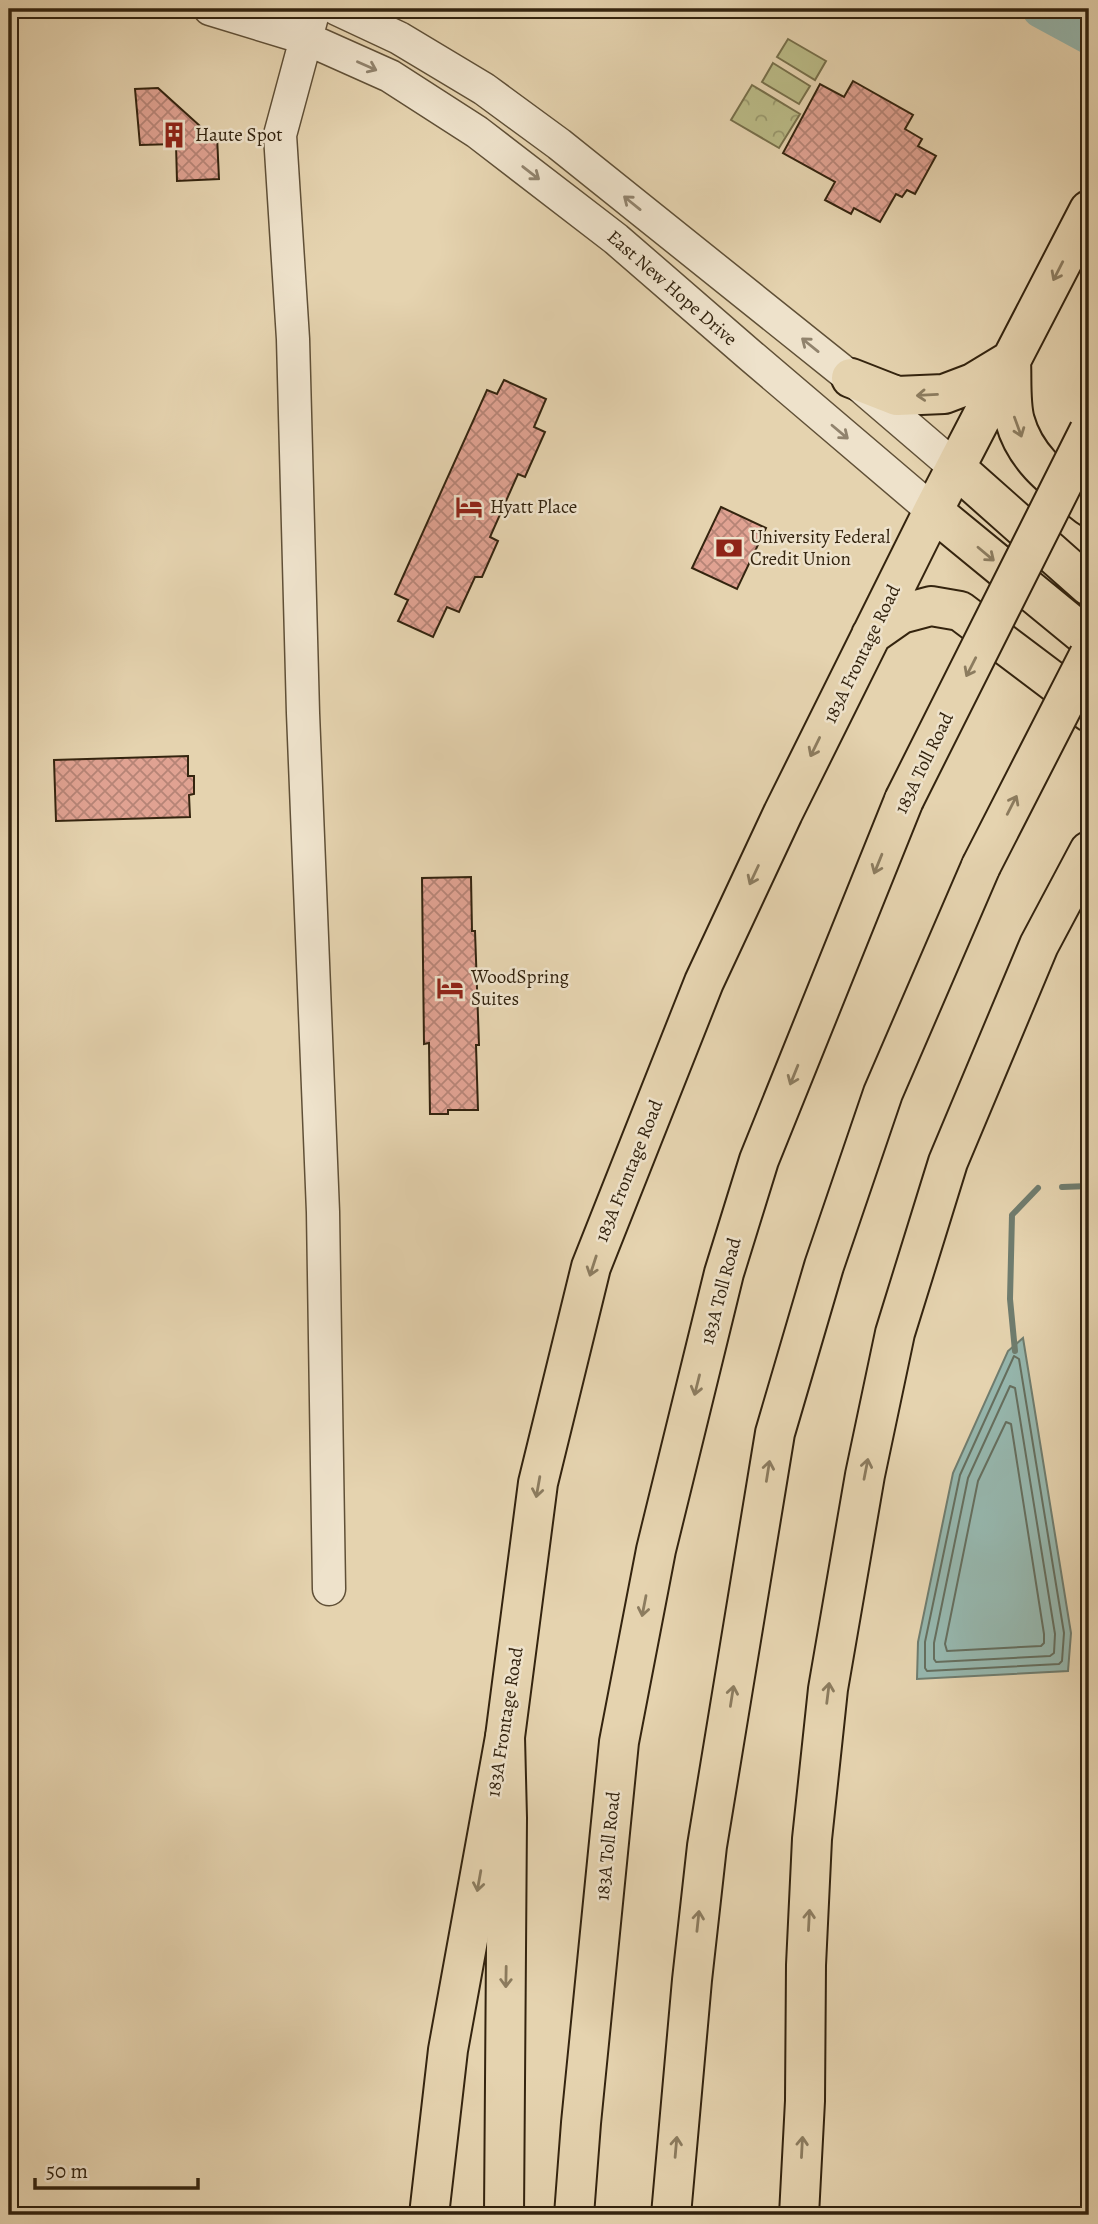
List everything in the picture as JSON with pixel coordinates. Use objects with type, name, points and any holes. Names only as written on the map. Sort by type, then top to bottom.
[{"type":"main road","name":"183A Frontage Road","points":[[429,2215],[448,2050],[505,1737],[538,1483],[592,1267],[704,982],[783,813],[933,510],[1089,210]]},
{"type":"main road","points":[[851,378],[897,396],[944,394],[973,383],[1012,360],[1014,419],[1026,447],[1041,468],[1089,507]]},
{"type":"main road","name":"183A Toll Road","points":[[574,2215],[580,2123],[619,1742],[656,1550],[724,1273],[760,1160],[904,800],[1089,431]]},
{"type":"main road","name":"East New Hope Drive","points":[[956,468],[1089,586]]},
{"type":"main road","name":"East New Hope Drive","points":[[933,510],[1089,639]]},
{"type":"main road","points":[[871,635],[901,614],[911,611],[931,606],[960,611],[1082,703],[1089,712]]},
{"type":"main road","points":[[671,2215],[691,1980],[707,1846],[775,1433],[824,1266],[883,1093],[981,866],[1089,655]]},
{"type":"main road","points":[[799,2215],[812,1839],[827,1703],[863,1488],[895,1333],[947,1163],[1039,944],[1089,851]]},
{"type":"main road","points":[[504,2215],[508,1818],[505,1737]]},
{"type":"street","name":"East New Hope Drive","points":[[210,9],[309,24],[477,132],[616,239],[933,510]]},
{"type":"street","name":"East New Hope Drive","points":[[337,9],[399,38],[484,89],[559,144],[851,378],[956,468]]},
{"type":"street","points":[[309,24],[280,135],[293,339],[303,713],[323,1212],[329,1589]]},
{"type":"green space","points":[[788,39],[826,61],[815,80],[777,57]]},
{"type":"green space","points":[[773,63],[810,86],[799,104],[762,82]]},
{"type":"green space","points":[[752,85],[800,114],[779,148],[731,120]]},
{"type":"water","points":[[1023,1338],[1071,1633],[1068,1671],[917,1679],[918,1642],[953,1473],[1008,1351]]},
{"type":"building","points":[[853,81],[913,115],[905,129],[922,139],[918,146],[936,156],[915,194],[907,190],[902,197],[896,194],[880,222],[854,208],[851,214],[825,200],[835,182],[783,153],[820,84],[844,97]]},
{"type":"building","name":"Haute Spot","points":[[158,88],[211,136],[217,136],[219,179],[177,181],[176,144],[140,145],[135,89]]},
{"type":"building","name":"Hyatt Place","points":[[504,380],[546,399],[534,427],[545,432],[525,477],[518,474],[490,537],[498,541],[482,577],[475,577],[459,612],[447,607],[433,637],[398,621],[408,600],[395,594],[487,390],[497,394]]},
{"type":"building","name":"University Federal Credit Union","points":[[721,507],[766,528],[737,589],[692,568]]},
{"type":"building","points":[[188,756],[188,776],[194,776],[194,794],[189,795],[190,817],[56,821],[54,760]]},
{"type":"building","name":"WoodSpring Suites","points":[[471,877],[479,1045],[476,1045],[478,1110],[448,1110],[448,1114],[430,1114],[429,1043],[424,1044],[422,878]]},
{"type":"waterway","points":[[1041,9],[1089,35]]},
{"type":"waterway","points":[[1062,1187],[1089,1186]]},
{"type":"waterway","points":[[1015,1351],[1010,1299],[1012,1215],[1038,1188]]},
{"type":"place","name":"Haute Spot","points":[[174,135]]},
{"type":"place","name":"Hyatt Place","points":[[469,507]]},
{"type":"place","name":"University Federal Credit Union","points":[[729,548]]},
{"type":"place","name":"WoodSpring Suites","points":[[450,988]]}]
